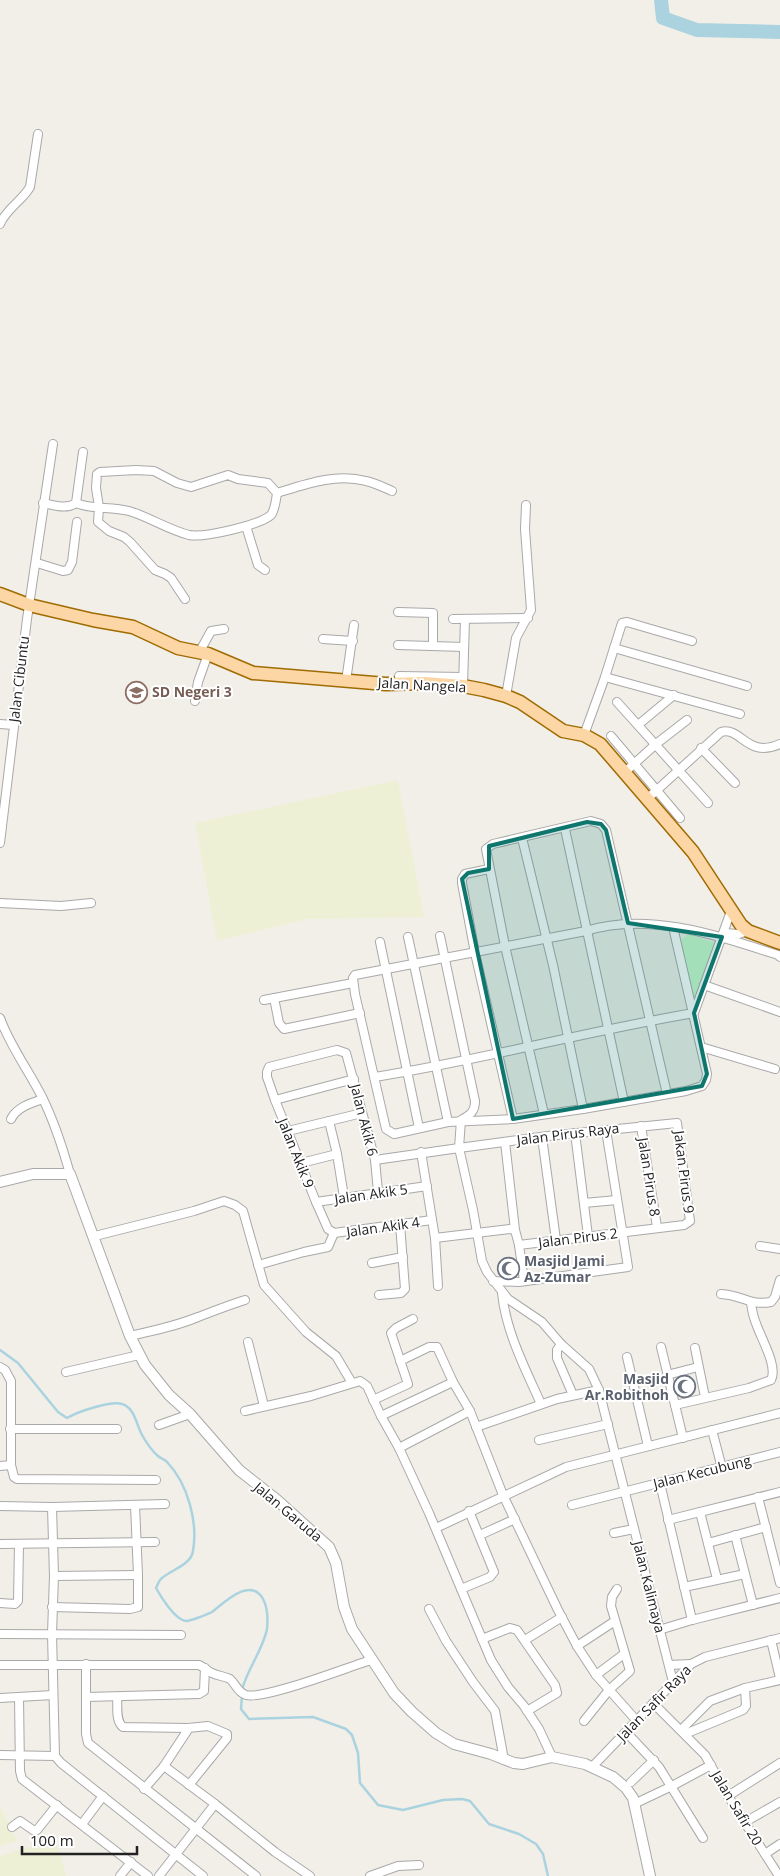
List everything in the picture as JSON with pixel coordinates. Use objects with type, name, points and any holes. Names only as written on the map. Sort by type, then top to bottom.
[{"type":"main road","name":"Jalan Nangela","points":[[0,594],[30,605],[93,620],[133,627],[178,648],[204,653],[253,673],[346,681],[463,682],[506,696],[526,705],[545,721],[563,731],[584,735],[600,744],[630,768],[652,794],[693,852],[731,911],[748,931],[780,943]]},
{"type":"street","points":[[0,224],[4,216],[26,194],[30,187],[38,134]]},
{"type":"street","name":"Jalan Cibuntu","points":[[0,843],[3,787],[53,444]]},
{"type":"street","points":[[76,503],[83,452]]},
{"type":"street","points":[[185,599],[171,578],[155,570],[130,542],[124,537],[109,531],[97,519],[99,507],[96,494],[97,474],[100,472],[136,470],[154,471],[176,483],[191,487],[228,476],[268,483],[277,493]]},
{"type":"street","points":[[277,493],[320,480],[345,478],[366,481],[392,490]]},
{"type":"street","points":[[76,503],[84,506],[127,510],[192,535],[215,533],[246,526],[270,516],[273,513],[277,493]]},
{"type":"street","points":[[44,503],[61,506],[72,506],[76,503]]},
{"type":"street","points":[[506,696],[516,638],[528,618],[530,610],[531,597],[525,529],[526,504]]},
{"type":"street","points":[[36,563],[64,571],[68,570],[72,562],[77,522]]},
{"type":"street","points":[[246,526],[258,565],[265,570]]},
{"type":"street","points":[[398,612],[433,613],[433,646]]},
{"type":"street","points":[[399,676],[463,682],[465,618]]},
{"type":"street","points":[[453,619],[528,618]]},
{"type":"street","points":[[584,735],[622,623],[625,622],[692,641]]},
{"type":"street","points":[[346,681],[354,626]]},
{"type":"street","points":[[195,701],[210,631],[224,629]]},
{"type":"street","points":[[323,639],[353,641]]},
{"type":"street","points":[[398,645],[464,647]]},
{"type":"street","points":[[614,648],[747,686]]},
{"type":"street","points":[[605,677],[740,714]]},
{"type":"street","points":[[638,725],[674,695]]},
{"type":"street","points":[[617,702],[708,803]]},
{"type":"street","points":[[611,736],[630,768],[656,744],[688,720]]},
{"type":"street","points":[[0,724],[13,725]]},
{"type":"street","points":[[680,818],[652,794],[716,735],[728,730],[758,748],[771,748],[780,744]]},
{"type":"street","points":[[702,748],[735,783]]},
{"type":"street","points":[[544,1114],[505,946],[486,852],[488,847],[591,821],[604,826],[606,830],[667,1094]]},
{"type":"street","points":[[564,829],[624,1102]]},
{"type":"street","points":[[522,838],[583,1109]]},
{"type":"street","points":[[489,869],[465,874],[462,879],[475,953],[513,1119]]},
{"type":"street","points":[[0,903],[61,906],[91,903]]},
{"type":"street","points":[[694,1013],[731,911]]},
{"type":"street","points":[[673,927],[707,1074],[702,1086],[686,1091],[624,1102],[513,1119],[460,1123],[448,1122],[394,1134],[386,1129],[353,983],[353,978],[356,975],[599,927],[628,923],[673,927],[723,935],[780,957]]},
{"type":"street","points":[[723,935],[739,934],[748,931]]},
{"type":"street","points":[[440,936],[475,1101],[475,1109],[460,1123],[458,1147],[473,1210],[482,1261],[502,1293],[508,1322],[517,1350],[541,1404]]},
{"type":"street","points":[[408,937],[448,1122]]},
{"type":"street","points":[[380,942],[418,1128]]},
{"type":"street","points":[[264,1000],[353,983]]},
{"type":"street","points":[[704,985],[780,1012]]},
{"type":"street","points":[[274,998],[279,1023],[284,1029],[360,1013]]},
{"type":"street","points":[[375,1077],[466,1060],[608,1028],[694,1013]]},
{"type":"street","points":[[0,1018],[3,1034],[43,1098],[65,1154],[70,1174],[33,1174],[0,1182]]},
{"type":"street","points":[[701,1047],[775,1069]]},
{"type":"street","name":"Jalan Akik 9","points":[[334,1233],[328,1229],[316,1202],[267,1077],[270,1067],[337,1050],[342,1051]]},
{"type":"street","name":"Jalan Akik 6","points":[[342,1051],[347,1054],[375,1160],[378,1192]]},
{"type":"street","points":[[275,1100],[354,1079]]},
{"type":"street","points":[[11,1119],[21,1109],[43,1098]]},
{"type":"street","points":[[288,1131],[362,1112]]},
{"type":"street","points":[[329,1121],[344,1197]]},
{"type":"street","name":"Jalan Pirus Raya","points":[[375,1160],[542,1136],[677,1122]]},
{"type":"street","name":"Jakan Pirus 9","points":[[677,1122],[690,1221]]},
{"type":"street","name":"Jalan Pirus 8","points":[[641,1126],[657,1227]]},
{"type":"street","points":[[493,1281],[524,1281],[628,1267],[606,1130]]},
{"type":"street","points":[[574,1133],[588,1236]]},
{"type":"street","points":[[542,1136],[556,1240]]},
{"type":"street","name":"Jalan Pirus 2","points":[[505,1142],[515,1230],[519,1245],[686,1224],[690,1221]]},
{"type":"street","points":[[421,1152],[435,1238],[438,1286]]},
{"type":"street","points":[[301,1163],[337,1154]]},
{"type":"street","name":"Jalan Garuda","points":[[70,1174],[130,1336],[139,1355],[154,1378],[190,1414],[239,1470],[277,1500],[329,1547],[336,1563],[348,1620],[370,1660],[394,1693],[436,1733],[460,1747],[523,1764],[552,1757],[568,1759],[593,1766],[620,1782],[629,1793],[634,1804],[650,1876]]},
{"type":"street","name":"Jalan Akik 5","points":[[316,1202],[426,1186]]},
{"type":"street","points":[[584,1203],[617,1200]]},
{"type":"street","points":[[94,1236],[194,1212],[226,1201],[243,1211],[264,1285],[306,1332],[336,1356],[352,1383]]},
{"type":"street","name":"Jalan Akik 4","points":[[334,1233],[432,1220]]},
{"type":"street","points":[[379,1295],[401,1293],[405,1289],[400,1224]]},
{"type":"street","points":[[435,1238],[504,1229],[515,1230]]},
{"type":"street","points":[[258,1265],[328,1247],[334,1233]]},
{"type":"street","points":[[519,1245],[524,1281]]},
{"type":"street","points":[[760,1246],[780,1249]]},
{"type":"street","points":[[372,1263],[404,1257]]},
{"type":"street","points":[[721,1294],[739,1296],[751,1303],[768,1303],[774,1301],[780,1280]]},
{"type":"street","name":"Jalan Kalimaya","points":[[502,1293],[542,1322],[561,1344],[589,1369],[599,1390],[673,1682]]},
{"type":"street","points":[[130,1336],[179,1324],[246,1300]]},
{"type":"street","points":[[674,1404],[768,1382],[773,1377],[773,1368],[757,1327],[751,1303]]},
{"type":"street","points":[[373,1400],[408,1384],[391,1333],[396,1328],[413,1319]]},
{"type":"street","points":[[248,1342],[264,1406]]},
{"type":"street","points":[[561,1344],[556,1354],[573,1394]]},
{"type":"street","points":[[400,1360],[429,1347],[437,1347],[453,1382],[470,1411],[503,1495],[577,1646],[596,1675],[636,1720]]},
{"type":"street","points":[[660,1347],[683,1438]]},
{"type":"street","points":[[695,1348],[705,1397]]},
{"type":"street","points":[[66,1372],[139,1355]]},
{"type":"street","points":[[627,1357],[648,1446]]},
{"type":"street","points":[[667,1375],[698,1367]]},
{"type":"street","points":[[0,1368],[5,1370],[11,1381],[11,1465],[12,1474],[17,1479],[156,1480]]},
{"type":"street","points":[[245,1411],[311,1396],[352,1383],[362,1382],[367,1386],[399,1448],[436,1528],[482,1639],[498,1672],[539,1729],[552,1757]]},
{"type":"street","points":[[381,1416],[453,1382]]},
{"type":"street","points":[[476,1427],[573,1394],[599,1390]]},
{"type":"street","points":[[399,1448],[470,1411]]},
{"type":"street","points":[[436,1528],[566,1467],[780,1413]]},
{"type":"street","points":[[159,1425],[190,1414]]},
{"type":"street","points":[[539,1440],[608,1424]]},
{"type":"street","points":[[10,1429],[117,1429]]},
{"type":"street","points":[[712,1430],[722,1468]]},
{"type":"street","name":"Jalan Kecubung","points":[[572,1505],[780,1452]]},
{"type":"street","points":[[0,1466],[11,1465]]},
{"type":"street","points":[[660,1483],[692,1620]]},
{"type":"street","points":[[668,1520],[780,1492]]},
{"type":"street","points":[[758,1497],[780,1583]]},
{"type":"street","points":[[0,1506],[52,1507],[164,1504]]},
{"type":"street","points":[[52,1607],[136,1608],[138,1604],[138,1542],[136,1505]]},
{"type":"street","points":[[52,1507],[54,1576],[52,1634],[56,1756],[61,1763],[203,1876]]},
{"type":"street","points":[[461,1589],[490,1577],[494,1573],[469,1511]]},
{"type":"street","points":[[700,1512],[717,1579]]},
{"type":"street","points":[[480,1535],[515,1520]]},
{"type":"street","points":[[708,1543],[766,1528]]},
{"type":"street","points":[[614,1533],[634,1529]]},
{"type":"street","points":[[735,1535],[754,1605]]},
{"type":"street","points":[[0,1544],[155,1542]]},
{"type":"street","points":[[0,1603],[14,1604],[18,1602],[19,1544]]},
{"type":"street","points":[[684,1587],[745,1574]]},
{"type":"street","points":[[54,1576],[138,1575]]},
{"type":"street","points":[[584,1720],[609,1690],[630,1671],[611,1606],[612,1597],[617,1590]]},
{"type":"street","points":[[660,1630],[780,1598]]},
{"type":"street","points":[[429,1609],[468,1676],[495,1711],[504,1760]]},
{"type":"street","points":[[525,1640],[562,1617]]},
{"type":"street","points":[[577,1646],[615,1621]]},
{"type":"street","points":[[482,1639],[512,1628],[519,1631],[557,1689],[553,1697],[527,1711]]},
{"type":"street","points":[[0,1634],[181,1635]]},
{"type":"street","name":"Jalan Safir Raya","points":[[593,1766],[691,1664],[704,1657],[780,1638]]},
{"type":"street","points":[[683,1732],[710,1701],[745,1688],[780,1679],[771,1640]]},
{"type":"street","points":[[596,1675],[624,1654]]},
{"type":"street","points":[[0,1665],[199,1665],[212,1674],[226,1677],[232,1681],[239,1692],[257,1696],[370,1660]]},
{"type":"street","points":[[86,1664],[86,1734],[88,1743],[256,1876]]},
{"type":"street","points":[[669,1665],[691,1664]]},
{"type":"street","points":[[86,1697],[201,1694],[204,1690],[205,1668]]},
{"type":"street","points":[[683,1732],[743,1710],[746,1706],[745,1688]]},
{"type":"street","points":[[0,1698],[53,1695]]},
{"type":"street","points":[[19,1697],[22,1779],[148,1876]]},
{"type":"street","points":[[117,1697],[118,1720],[123,1727],[189,1728],[208,1726],[228,1736],[189,1785]]},
{"type":"street","name":"Jalan Safir 20","points":[[653,1703],[700,1750],[711,1765],[728,1796],[779,1876]]},
{"type":"street","points":[[144,1789],[164,1766],[189,1728]]},
{"type":"street","points":[[626,1732],[654,1760],[703,1838]]},
{"type":"street","points":[[0,1755],[56,1756]]},
{"type":"street","points":[[631,1782],[654,1760]]},
{"type":"street","points":[[728,1796],[780,1763]]},
{"type":"street","points":[[634,1804],[711,1765]]},
{"type":"street","points":[[164,1766],[305,1875]]},
{"type":"street","points":[[82,1824],[102,1796]]},
{"type":"street","points":[[746,1822],[780,1802]]},
{"type":"street","points":[[159,1876],[215,1804]]},
{"type":"street","points":[[12,1827],[22,1821],[33,1830],[36,1830],[57,1805]]},
{"type":"street","points":[[765,1854],[780,1844]]},
{"type":"street","points":[[120,1876],[131,1862]]},
{"type":"street","points":[[370,1876],[398,1866],[419,1865]]},
{"type":"highlighted area","points":[[587,822],[601,824],[606,830],[628,923],[722,937],[694,1013],[707,1074],[702,1086],[513,1119],[462,879],[468,873],[489,869],[489,846]]},
{"type":"green space","points":[[398,780],[424,917],[307,919],[217,941],[195,823]]},
{"type":"green space","points":[[688,934],[715,943],[696,1002],[693,1001],[680,941]]},
{"type":"green space","points":[[0,1805],[17,1841],[0,1846]]},
{"type":"green space","points":[[56,1839],[66,1876],[0,1876],[0,1856]]},
{"type":"waterway","points":[[661,0],[663,18],[697,30],[780,32]]},
{"type":"waterway","points":[[0,1350],[18,1363],[58,1412],[67,1418],[103,1405],[117,1403],[130,1409],[149,1446],[158,1456],[166,1461],[181,1481],[193,1516],[194,1540],[193,1551],[189,1560],[161,1579],[156,1588],[165,1602],[177,1617],[186,1621],[212,1612],[230,1598],[244,1591],[251,1590],[258,1593],[266,1606],[268,1621],[265,1637],[242,1690]]},
{"type":"waterway","points":[[242,1695],[241,1709],[249,1719],[313,1717],[346,1729],[352,1735],[358,1753],[360,1783],[378,1805],[403,1810],[443,1800],[462,1799],[470,1801],[489,1824],[519,1834],[536,1844],[543,1854],[548,1876]]},
{"type":"place","name":"SD Negeri 3","points":[[136,692]]},
{"type":"place","name":"Masjid Jami Az-Zumar","points":[[508,1269]]},
{"type":"place","name":"Masjid Ar.Robithoh","points":[[685,1387]]}]
